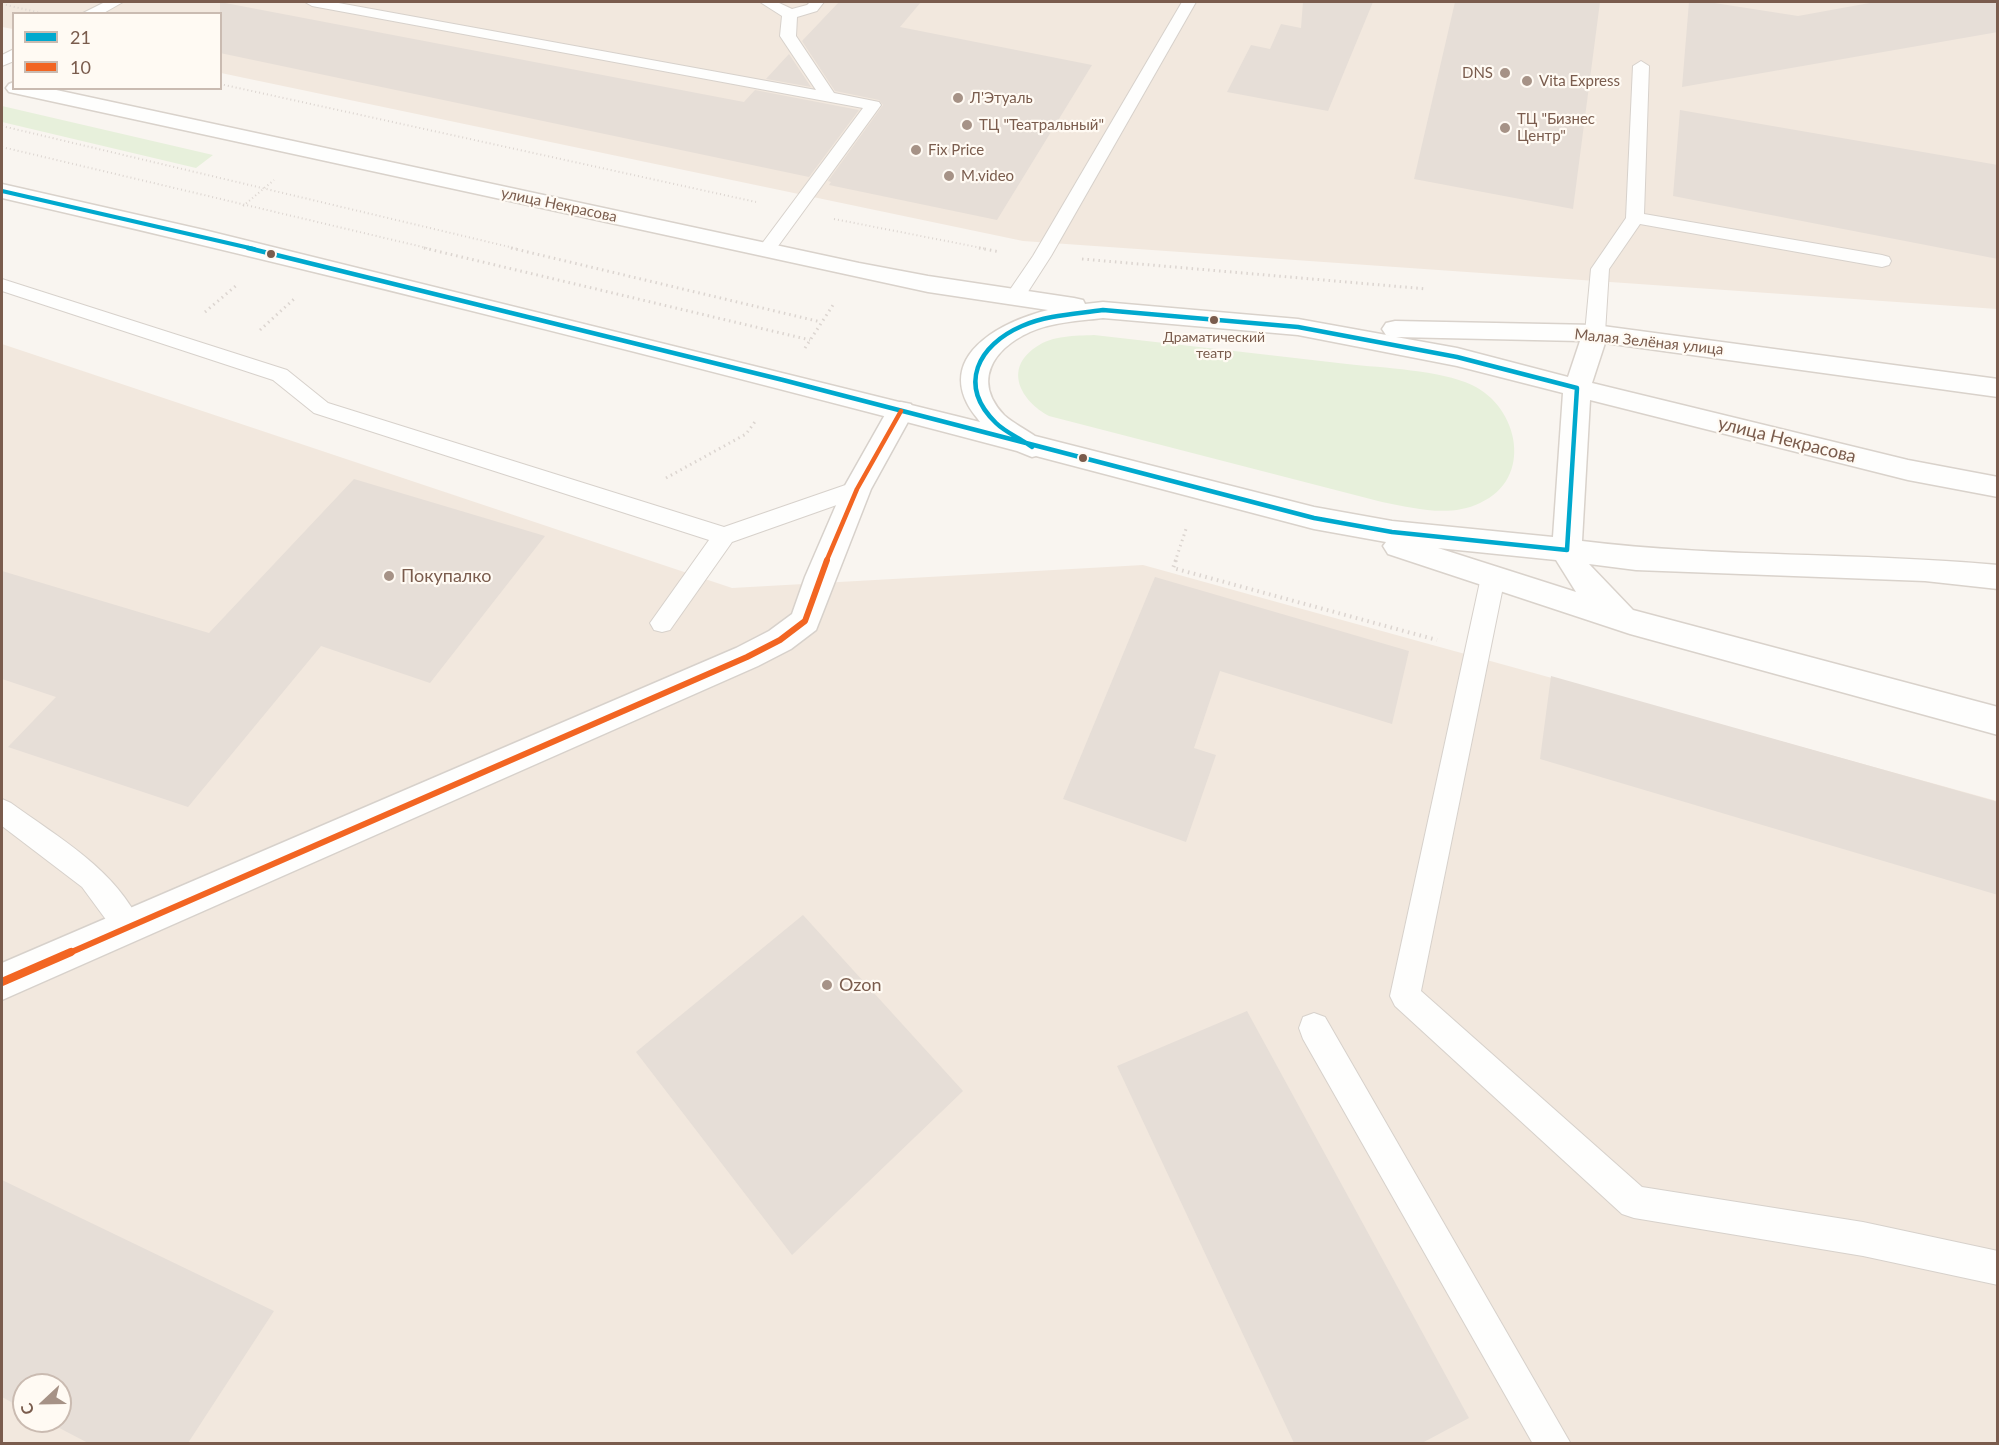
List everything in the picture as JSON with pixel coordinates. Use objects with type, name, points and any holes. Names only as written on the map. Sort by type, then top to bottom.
[{"type":"main road","name":"улица Некрасова","points":[[24,90],[928,284],[1103,310],[1298,327],[1435,352],[1908,470],[1998,487]]},
{"type":"main road","name":"улица Некрасова","points":[[2,192],[215,240],[901,411],[1032,447],[1314,518],[1392,532],[1567,550],[1636,560],[1925,570],[1998,577]]},
{"type":"main road","name":"улица Некрасова","points":[[1032,447],[996,423],[979,401],[975,380],[980,359],[999,339],[1022,326],[1052,317],[1103,310]]},
{"type":"main road","name":"Малая Зелёная улица","points":[[1298,327],[1595,333],[1998,388]]},
{"type":"main road","points":[[1595,333],[1577,388],[1567,550],[1572,565],[1591,591],[1630,622]]},
{"type":"main road","points":[[2,982],[747,657],[780,640],[805,621],[820,577],[857,489],[901,411]]},
{"type":"main road","points":[[1314,518],[1630,622],[1998,721]]},
{"type":"lane","points":[[93,12],[116,2]]},
{"type":"lane","points":[[312,2],[873,105],[767,249]]},
{"type":"lane","points":[[767,2],[790,14],[812,8],[817,2]]},
{"type":"lane","points":[[1015,297],[1042,256],[1189,2]]},
{"type":"lane","points":[[790,14],[788,36],[828,96]]},
{"type":"lane","points":[[1595,333],[1600,269],[1635,218],[1641,66]]},
{"type":"lane","points":[[1635,218],[1882,261]]},
{"type":"lane","points":[[2,285],[280,375],[321,408],[724,536]]},
{"type":"lane","points":[[662,623],[724,536],[857,489]]},
{"type":"lane","points":[[1493,577],[1405,996],[1634,1202],[1863,1239],[1998,1268]]},
{"type":"lane","points":[[2,811],[92,879],[128,927]]},
{"type":"lane","points":[[1314,1029],[1553,1443]]},
{"type":"path","points":[[2,4],[36,12]]},
{"type":"path","points":[[222,84],[796,211],[995,252],[1431,290]]},
{"type":"path","points":[[2,126],[821,322]]},
{"type":"path","points":[[2,147],[810,340]]},
{"type":"path","points":[[199,317],[242,280]]},
{"type":"path","points":[[255,334],[298,295]]},
{"type":"path","points":[[804,350],[839,297]]},
{"type":"path","points":[[671,475],[746,435],[757,419]]},
{"type":"path","points":[[1186,529],[1173,568],[1477,652]]},
{"type":"shaded area","points":[[2,2],[1997,2],[1997,309],[1023,241],[222,73],[222,12],[12,12],[12,29],[2,27]]},
{"type":"shaded area","points":[[2,344],[732,588],[1143,565],[1997,801],[1997,1443],[2,1444]]},
{"type":"green space","points":[[2,106],[213,155],[196,168],[2,122]]},
{"type":"green space","points":[[1094,335],[1411,370],[1459,380],[1488,395],[1501,409],[1514,443],[1514,461],[1508,478],[1497,492],[1480,503],[1456,510],[1419,509],[1382,502],[1049,416],[1039,410],[1024,393],[1020,384],[1018,375],[1020,365],[1026,356],[1036,347],[1050,340]]},
{"type":"building","points":[[220,2],[744,102],[755,90],[859,110],[809,177],[222,53],[222,12],[220,12]]},
{"type":"building","name":"ТЦ \"Театральный\"","points":[[839,2],[921,2],[900,27],[1092,65],[997,220],[829,185],[831,182],[828,181],[883,105],[879,100],[835,91],[802,41]]},
{"type":"building","points":[[1303,2],[1373,2],[1328,111],[1227,92],[1251,45],[1270,49],[1281,24],[1301,28]]},
{"type":"building","name":"ТЦ \"Бизнес Центр\"","points":[[1455,2],[1600,2],[1573,209],[1414,179]]},
{"type":"building","points":[[1689,2],[1708,2],[1798,16],[1875,2],[1998,2],[1998,32],[1682,87]]},
{"type":"building","points":[[789,54],[811,87],[766,79]]},
{"type":"building","points":[[1680,110],[1998,165],[1998,259],[1673,196]]},
{"type":"building","points":[[354,479],[545,536],[430,683],[321,646],[188,807],[8,747],[56,697],[2,679],[2,571],[209,633]]},
{"type":"building","points":[[1155,577],[1409,651],[1392,724],[1220,671],[1194,748],[1216,755],[1186,842],[1063,799]]},
{"type":"building","points":[[1551,676],[1998,802],[1998,895],[1540,759]]},
{"type":"building","points":[[803,915],[963,1091],[792,1255],[636,1052]]},
{"type":"building","points":[[1247,1011],[1469,1418],[1422,1443],[1294,1443],[1117,1066]]},
{"type":"building","points":[[2,1180],[274,1311],[188,1443],[88,1443],[69,1433],[72,1433],[72,1373],[12,1373],[12,1402],[2,1397]]},
{"type":"transit line","name":"21","points":[[2,191],[204,237],[783,380],[1314,518],[1392,532],[1567,550],[1577,388],[1457,357],[1298,327],[1103,310],[1051,317],[1022,326],[999,339],[980,359],[974,380],[979,401],[996,423],[1032,447]]},
{"type":"transit line","name":"10","points":[[2,982],[747,657],[780,640],[805,621],[820,577],[857,489],[901,411]]},
{"type":"place","name":"DNS","points":[[1505,73]]},
{"type":"place","name":"Vita Express","points":[[1527,81]]},
{"type":"place","name":"Л'Этуаль","points":[[958,98]]},
{"type":"place","name":"ТЦ \"Театральный\"","points":[[967,125]]},
{"type":"place","name":"ТЦ \"Бизнес Центр\"","points":[[1505,128]]},
{"type":"place","name":"Fix Price","points":[[916,150]]},
{"type":"place","name":"M.video","points":[[949,176]]},
{"type":"place","name":"Драматический театр","points":[[1214,320]]},
{"type":"place","name":"Покупалко","points":[[389,576]]},
{"type":"place","name":"Ozon","points":[[827,985]]}]
